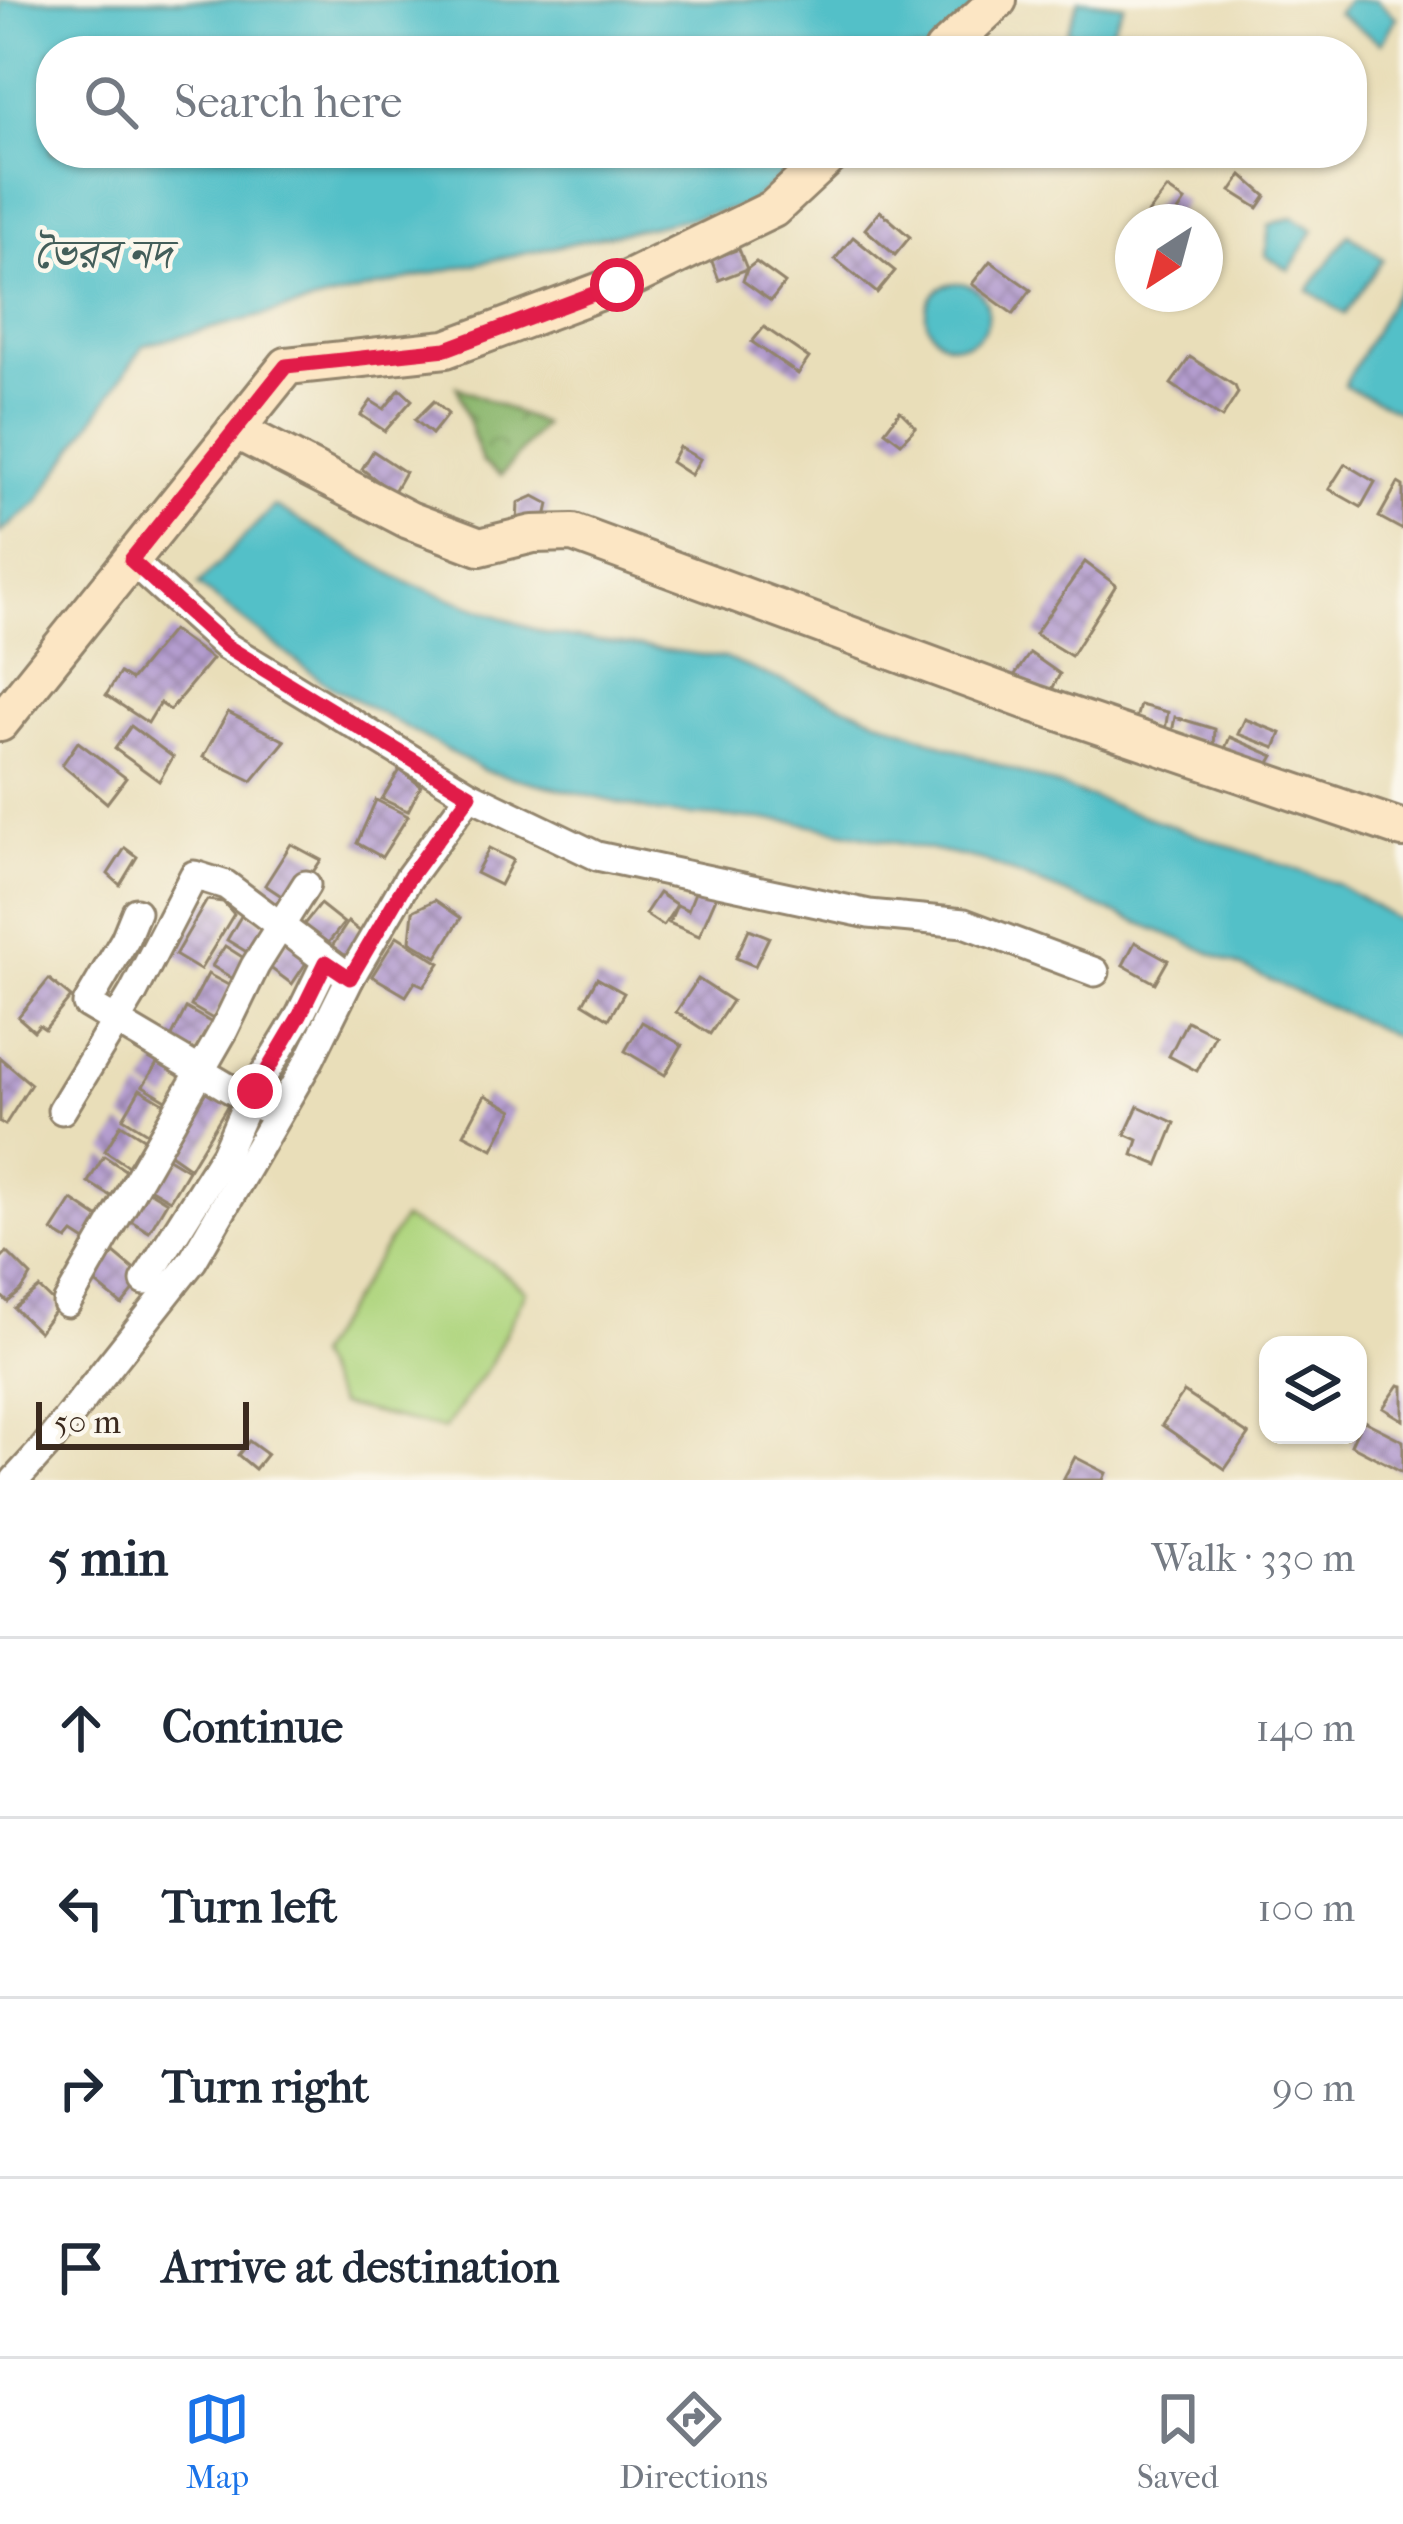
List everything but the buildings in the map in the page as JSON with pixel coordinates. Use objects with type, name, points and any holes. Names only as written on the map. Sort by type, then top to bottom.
[{"type":"street","points":[[959,36],[998,0]]},
{"type":"street","points":[[0,723],[286,366],[446,349],[617,285],[773,208],[817,168]]},
{"type":"street","points":[[235,430],[409,520],[480,547],[533,534],[573,533],[1058,711],[1403,829]]},
{"type":"street","points":[[131,560],[226,646],[470,795],[597,856],[869,914],[964,923],[1095,972]]},
{"type":"street","points":[[15,1480],[194,1260],[408,879],[470,795]]},
{"type":"street","points":[[62,1110],[118,1019],[194,875],[226,885],[350,978]]},
{"type":"street","points":[[67,1303],[255,966],[306,885]]},
{"type":"street","points":[[136,912],[87,1004],[277,1118]]},
{"type":"street","points":[[145,1281],[225,1154],[249,1099],[326,962]]},
{"type":"green space","points":[[457,387],[543,424],[501,476],[482,462]]},
{"type":"green space","points":[[403,1219],[491,1263],[526,1291],[490,1365],[444,1429],[339,1405],[315,1356]]},
{"type":"water","name":"ভৈরব নদ","points":[[0,0],[986,0],[944,36],[36,36],[36,168],[790,168],[746,206],[437,272],[144,345],[37,503],[0,533]]},
{"type":"water","points":[[1079,0],[1124,5],[1108,36],[1067,32]]},
{"type":"water","points":[[1348,0],[1376,0],[1396,17],[1381,43],[1337,13]]},
{"type":"water","points":[[1293,217],[1314,230],[1289,270],[1266,256],[1269,225]]},
{"type":"water","points":[[1349,234],[1383,259],[1345,314],[1308,290]]},
{"type":"water","points":[[1403,279],[1403,413],[1344,386]]},
{"type":"water","points":[[957,283],[979,292],[988,314],[979,336],[957,345],[935,336],[926,314],[935,292]]},
{"type":"water","points":[[274,506],[408,583],[547,634],[724,658],[948,747],[1337,884],[1403,923],[1403,1040],[1177,938],[984,861],[797,822],[660,813],[485,771],[322,681],[198,585]]},
{"type":"route","points":[[255,1091],[326,962],[350,978],[408,879],[470,795],[226,646],[131,560],[286,366],[446,349],[617,285]]}]
